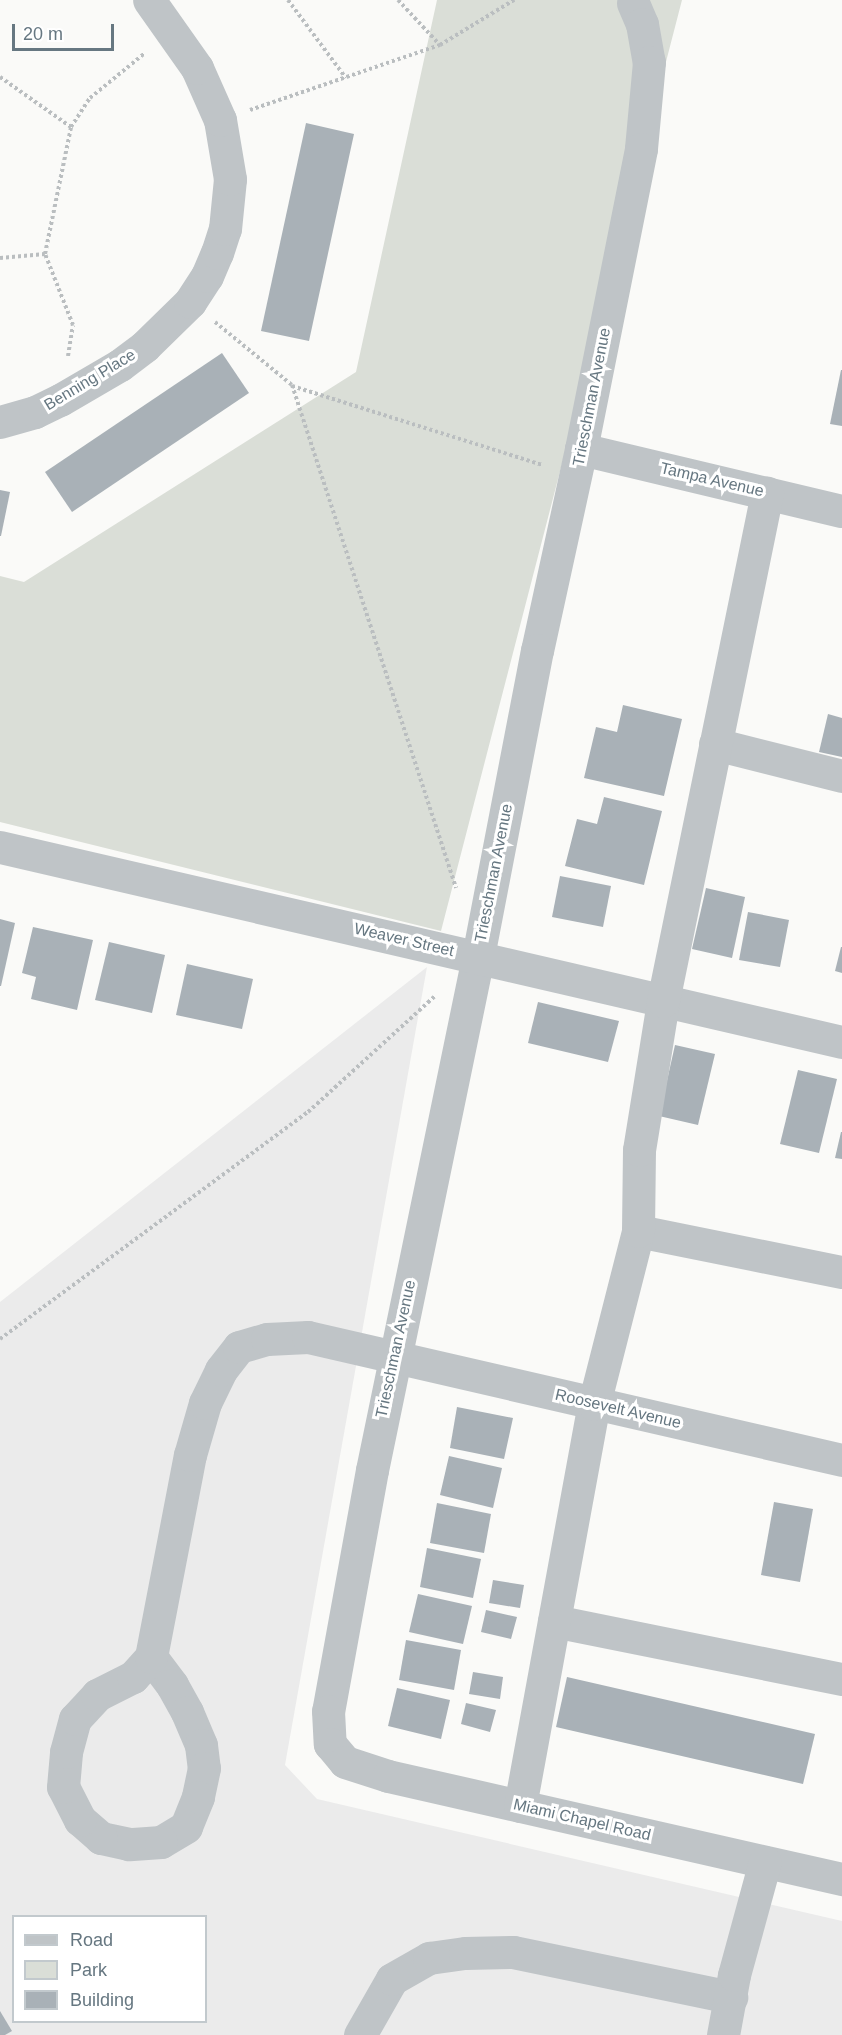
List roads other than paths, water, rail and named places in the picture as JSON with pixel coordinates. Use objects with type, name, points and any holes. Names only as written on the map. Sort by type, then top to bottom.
[{"type":"street","name":"Benning Place","points":[[0,422],[35,412],[60,400],[120,365],[145,346],[190,302],[207,276],[217,253],[228,213],[230,179],[220,120],[197,68],[149,0]]},
{"type":"street","name":"Trieschman Avenue","points":[[330,1744],[328,1711],[395,1356],[478,957],[537,650],[581,449],[641,149],[648,98],[649,62],[642,24],[633,3]]},
{"type":"street","name":"Tampa Avenue","points":[[581,449],[842,511]]},
{"type":"street","points":[[520,1806],[594,1404],[638,1231],[639,1150],[663,1001],[767,493]]},
{"type":"street","points":[[715,744],[842,776]]},
{"type":"street","name":"Weaver Street","points":[[0,847],[842,1042]]},
{"type":"street","points":[[638,1231],[842,1272]]},
{"type":"street","name":"Roosevelt Avenue","points":[[151,1657],[190,1455],[205,1403],[221,1370],[239,1347],[267,1339],[308,1337],[842,1460]]},
{"type":"street","points":[[554,1621],[842,1679]]},
{"type":"street","points":[[151,1657],[172,1684],[187,1712],[201,1745],[204,1768],[198,1797],[186,1827],[161,1842],[129,1844],[101,1838],[80,1820],[63,1787],[66,1752],[75,1719],[97,1695],[133,1677],[151,1657]]},
{"type":"street","name":"Miami Chapel Road","points":[[330,1744],[345,1762],[388,1776],[842,1879]]},
{"type":"street","points":[[723,2035],[734,1975],[765,1862]]},
{"type":"street","points":[[360,2035],[392,1979],[429,1958],[465,1953],[513,1952],[731,1996]]}]
